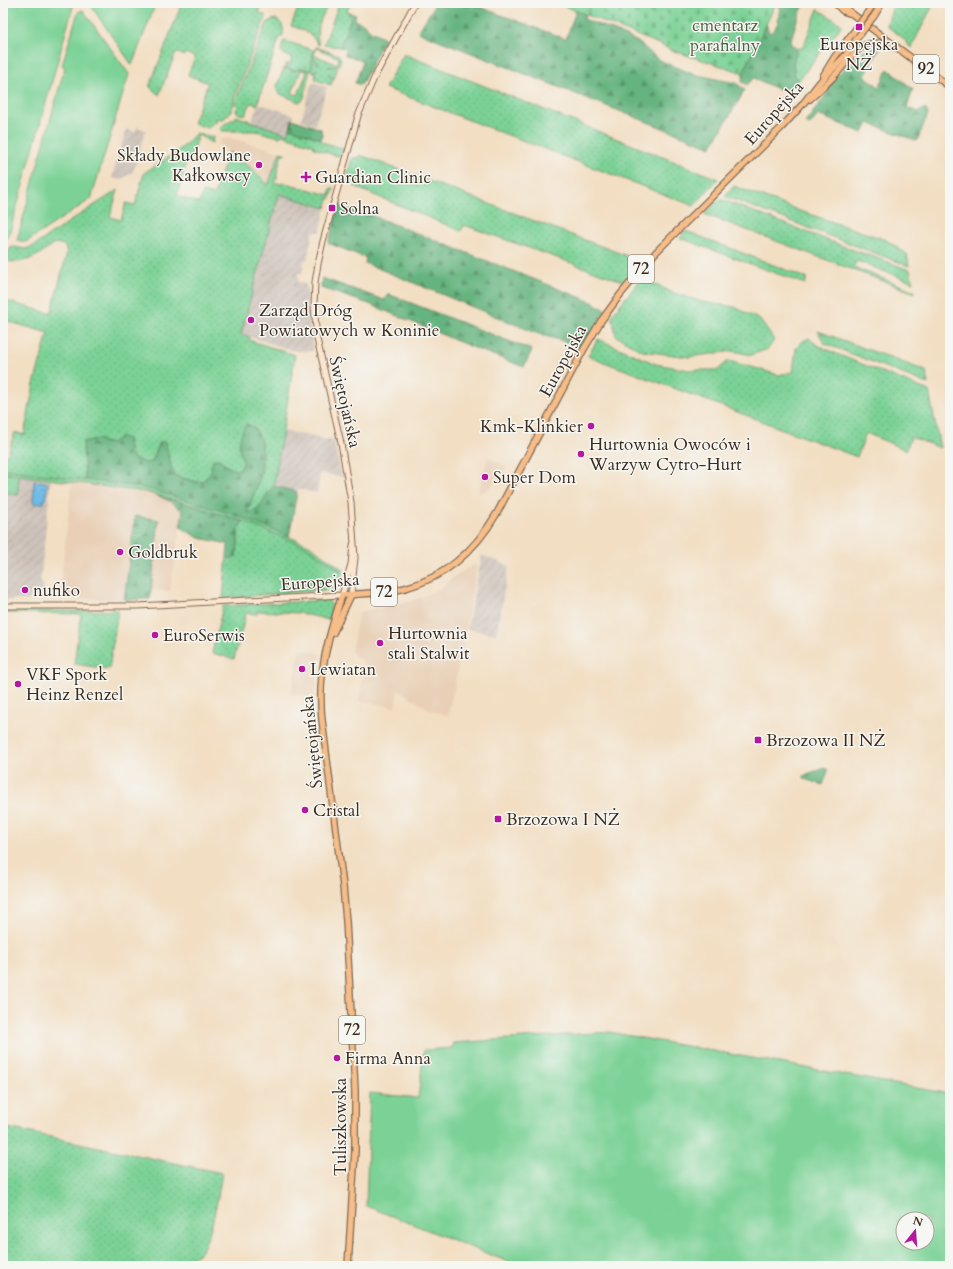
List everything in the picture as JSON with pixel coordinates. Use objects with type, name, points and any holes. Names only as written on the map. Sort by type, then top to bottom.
[{"type":"main road","name":"92","points":[[835,3],[844,11],[851,13]]},
{"type":"main road","name":"92","points":[[842,3],[851,13],[880,36],[950,87]]},
{"type":"main road","name":"Europejska","points":[[820,82],[834,58],[874,3]]},
{"type":"main road","name":"Europejska","points":[[342,595],[392,590],[416,585],[442,572],[457,562],[474,546],[497,513],[584,349],[616,300],[656,252],[775,135],[820,82],[845,56],[882,3]]},
{"type":"main road","name":"72","points":[[800,107],[827,83],[855,52],[864,46],[872,43],[880,43],[902,52]]},
{"type":"main road","name":"Świętojańska","points":[[341,869],[320,699],[322,671],[331,630],[342,595]]},
{"type":"main road","name":"Świętojańska","points":[[330,636],[335,629],[351,595]]},
{"type":"main road","name":"Tuliszkowska","points":[[341,869],[346,921],[355,1091],[354,1170],[348,1266]]},
{"type":"street","name":"Świętojańska","points":[[351,595],[355,564],[349,487],[344,457],[317,339],[314,311],[315,282],[323,241],[358,116],[375,76],[415,3]]},
{"type":"street","name":"Świętojańska","points":[[342,595],[351,564],[354,538]]},
{"type":"street","name":"Europejska","points":[[3,606],[138,606],[342,595]]},
{"type":"shaded area","points":[[312,83],[329,88],[325,91],[326,92],[315,125],[301,120]]},
{"type":"shaded area","points":[[258,103],[294,115],[288,134],[252,122]]},
{"type":"shaded area","points":[[137,127],[146,130],[133,172],[120,180],[112,178],[126,129],[135,132]]},
{"type":"shaded area","points":[[221,139],[234,139],[280,152],[269,185],[255,171],[219,145]]},
{"type":"shaded area","points":[[279,194],[326,208],[320,232],[313,232],[307,260],[304,260],[302,273],[298,273],[298,282],[304,283],[307,287],[308,312],[313,351],[295,351],[241,334]]},
{"type":"shaded area","points":[[283,431],[334,441],[342,477],[320,473],[317,493],[298,489],[297,492],[274,486]]},
{"type":"shaded area","points":[[488,457],[507,467],[488,490],[478,493]]},
{"type":"shaded area","points":[[19,475],[51,479],[40,582],[44,590],[43,600],[39,599],[39,595],[30,595],[30,600],[3,600],[3,492],[18,495]]},
{"type":"shaded area","points":[[72,482],[146,492],[162,497],[177,505],[183,512],[170,591],[151,590],[159,520],[135,517],[124,600],[59,598]]},
{"type":"shaded area","points":[[482,555],[509,566],[496,634],[467,629]]},
{"type":"shaded area","points":[[477,564],[462,650],[448,715],[430,710],[398,689],[395,707],[359,701],[365,664],[351,652],[359,612],[414,600],[429,594],[445,586],[445,583]]},
{"type":"shaded area","points":[[300,648],[321,654],[318,664],[315,697],[291,694]]},
{"type":"green space","points":[[3,3],[74,3],[8,238],[3,237]]},
{"type":"green space","points":[[89,3],[156,3],[132,65]]},
{"type":"green space","points":[[182,3],[263,3],[259,13],[266,16],[234,98],[233,107],[228,115],[222,120],[219,118],[216,119],[217,122],[208,128],[193,123],[208,83],[188,75],[195,57],[185,53],[184,56],[176,52],[159,95],[150,87]]},
{"type":"green space","points":[[300,3],[329,3],[321,18],[318,28],[317,33],[319,45],[310,34],[291,26]]},
{"type":"green space","points":[[339,3],[351,3],[347,11],[351,18],[340,47],[324,45]]},
{"type":"green space","points":[[436,3],[469,3],[566,39],[576,11],[585,14],[584,19],[613,30],[638,42],[659,60],[693,74],[736,83],[745,90],[711,147],[418,32]]},
{"type":"green space","points":[[556,3],[592,3],[587,15]]},
{"type":"green space","name":"cmentarz parafialny","points":[[592,3],[776,3],[743,73],[671,50],[587,15]]},
{"type":"green space","points":[[780,3],[805,3],[797,20],[790,43],[797,49],[793,63],[795,77],[799,80],[785,91],[754,78],[747,85],[742,82],[743,73],[766,23],[770,33],[776,27]]},
{"type":"green space","points":[[894,3],[930,3],[933,5],[911,48],[902,37],[887,25]]},
{"type":"green space","points":[[818,9],[842,25],[799,80],[795,77],[793,63],[797,49],[803,47]]},
{"type":"green space","points":[[83,10],[129,74],[91,199],[26,242],[17,240],[65,67],[62,65],[78,12]]},
{"type":"green space","points":[[347,11],[356,15],[354,20],[363,23],[371,31],[385,38],[361,85],[355,83],[363,61],[345,55],[346,49],[340,47],[351,18]]},
{"type":"green space","points":[[275,19],[282,24],[283,34],[282,37],[280,36],[257,105],[251,103],[245,115],[239,114],[236,111],[238,106],[235,104],[235,101],[267,23]]},
{"type":"green space","points":[[285,41],[313,50],[311,71],[303,68],[294,70],[285,67],[286,64],[290,64],[292,58],[281,51],[283,42]]},
{"type":"green space","points":[[875,46],[880,48],[865,76],[879,87],[888,69],[913,89],[907,108],[919,112],[925,108],[928,114],[917,141],[868,123],[863,133],[818,115],[810,125],[805,123],[823,99],[830,84],[855,56],[862,51]]},
{"type":"green space","points":[[316,47],[339,55],[341,59],[339,65],[328,67],[338,67],[334,79],[327,73],[333,80],[331,85],[316,80],[316,73],[312,72],[318,69],[311,71],[313,58],[319,65],[313,57]],"holes":[[[316,48],[339,58],[337,64],[314,55]]]},
{"type":"green space","points":[[404,54],[718,179],[694,206],[385,88]]},
{"type":"green space","points":[[284,68],[294,71],[302,69],[310,71],[303,100],[299,102],[278,93],[276,88]],"holes":[[[301,70],[307,72],[298,95],[292,93]]]},
{"type":"green space","points":[[236,116],[287,134],[290,128],[321,139],[322,142],[345,149],[343,154],[337,156],[314,148],[313,145],[282,135],[280,137],[256,131],[221,131],[220,128],[236,118]]},
{"type":"green space","points":[[292,119],[321,129],[321,139],[290,128]]},
{"type":"green space","points":[[196,133],[213,137],[212,143],[198,135],[191,158],[187,160],[177,196],[199,203],[203,192],[214,195],[229,152],[255,171],[268,185],[280,152],[285,154],[282,154],[276,176],[278,177],[274,182],[281,184],[282,182],[329,195],[331,188],[334,189],[330,199],[328,199],[326,208],[279,194],[241,334],[250,337],[249,340],[295,355],[274,486],[269,491],[258,510],[247,513],[261,473],[262,444],[239,446],[244,463],[238,470],[228,467],[221,460],[204,481],[197,482],[175,476],[160,442],[152,462],[146,463],[134,459],[129,452],[128,439],[117,440],[111,443],[105,443],[99,439],[91,440],[85,481],[3,469],[3,455],[7,456],[15,432],[24,435],[34,384],[48,333],[3,320],[3,300],[49,313],[52,311],[67,252],[64,245],[55,243],[32,258],[20,262],[13,262],[6,261],[10,248],[14,247],[25,249],[34,246],[118,190],[110,217],[121,220],[126,203],[135,205],[144,173],[176,152]]},
{"type":"green space","points":[[360,155],[643,262],[625,282],[464,225],[461,231],[362,190],[346,181],[352,158],[357,158]]},
{"type":"green space","points":[[734,186],[800,211],[886,240],[907,254],[909,266],[724,196]]},
{"type":"green space","points":[[720,199],[910,270],[913,282],[857,261],[853,267],[915,291],[915,293],[704,214]]},
{"type":"green space","points":[[339,205],[363,212],[592,302],[606,310],[582,348],[541,335],[365,263],[366,258],[328,243]]},
{"type":"green space","points":[[686,231],[807,278],[805,284],[680,238]]},
{"type":"green space","points":[[645,274],[648,280],[671,292],[702,302],[735,307],[760,320],[774,340],[768,349],[751,355],[733,351],[689,357],[643,351],[616,336],[612,316]]},
{"type":"green space","points":[[322,278],[384,300],[388,294],[532,350],[524,367],[474,348],[369,304],[321,288]]},
{"type":"green space","points":[[818,331],[926,371],[928,384],[824,343]]},
{"type":"green space","points":[[809,338],[817,345],[837,354],[929,391],[940,448],[911,437],[906,450],[866,433],[857,457],[588,356],[598,339],[656,364],[689,370],[718,370],[728,361],[778,375],[793,372],[796,348],[803,341]]},
{"type":"green space","points":[[246,424],[253,427],[260,438],[262,456],[260,479],[247,513],[258,510],[269,491],[274,486],[297,492],[289,537],[238,516],[139,487],[85,481],[83,442],[99,439],[105,443],[111,443],[121,437],[128,439],[129,452],[134,459],[146,463],[152,462],[160,442],[165,442],[175,476],[197,482],[204,481],[211,471],[213,459],[221,460],[228,467],[239,470],[244,463],[239,444]]},
{"type":"green space","points":[[3,469],[152,490],[238,516],[309,545],[344,570],[343,572],[306,547],[243,521],[178,501],[146,492],[3,473]]},
{"type":"green space","points":[[3,473],[19,475],[18,495],[3,492]]},
{"type":"green space","points":[[146,492],[243,521],[238,530],[236,557],[231,559],[227,556],[228,544],[199,538],[180,527],[183,512],[166,499]]},
{"type":"green space","points":[[135,516],[159,520],[150,599],[124,600]]},
{"type":"green space","points":[[243,521],[306,547],[343,572],[335,589],[223,598],[227,556],[231,559],[238,545],[238,530]]},
{"type":"green space","points":[[329,600],[332,605],[329,620],[300,613],[257,611],[257,614],[246,613],[234,659],[212,653],[223,606]]},
{"type":"green space","points":[[3,610],[118,610],[109,669],[74,664],[81,614],[3,613]]},
{"type":"green space","points":[[824,768],[828,771],[823,785],[804,779],[804,776],[807,774]]},
{"type":"green space","points":[[609,1032],[950,1094],[950,1266],[519,1266],[366,1206],[370,1093],[418,1098],[424,1050],[452,1048],[453,1043]]},
{"type":"green space","points":[[3,1127],[222,1173],[211,1229],[203,1248],[192,1258],[169,1266],[3,1266]]},
{"type":"water","points":[[34,481],[45,482],[48,484],[44,503],[33,503]]},
{"type":"place","name":"Europejska NŻ","points":[[859,27]]},
{"type":"place","name":"Składy Budowlane Kałkowscy","points":[[259,165]]},
{"type":"place","name":"Guardian Clinic","points":[[306,177]]},
{"type":"place","name":"Solna","points":[[332,208]]},
{"type":"place","name":"Zarząd Dróg Powiatowych w Koninie","points":[[251,320]]},
{"type":"place","name":"Kmk-Klinkier","points":[[591,426]]},
{"type":"place","name":"Hurtownia Owoców i Warzyw Cytro-Hurt","points":[[581,454]]},
{"type":"place","name":"Super Dom","points":[[485,477]]},
{"type":"place","name":"Goldbruk","points":[[120,552]]},
{"type":"place","name":"nufiko","points":[[25,590]]},
{"type":"place","name":"EuroSerwis","points":[[155,635]]},
{"type":"place","name":"Hurtownia stali Stalwit","points":[[380,643]]},
{"type":"place","name":"Lewiatan","points":[[302,669]]},
{"type":"place","name":"VKF Spork Heinz Renzel","points":[[18,684]]},
{"type":"place","name":"Brzozowa II NŻ","points":[[758,740]]},
{"type":"place","name":"Cristal","points":[[305,810]]},
{"type":"place","name":"Brzozowa I NŻ","points":[[498,819]]},
{"type":"place","name":"Firma Anna","points":[[337,1058]]}]
